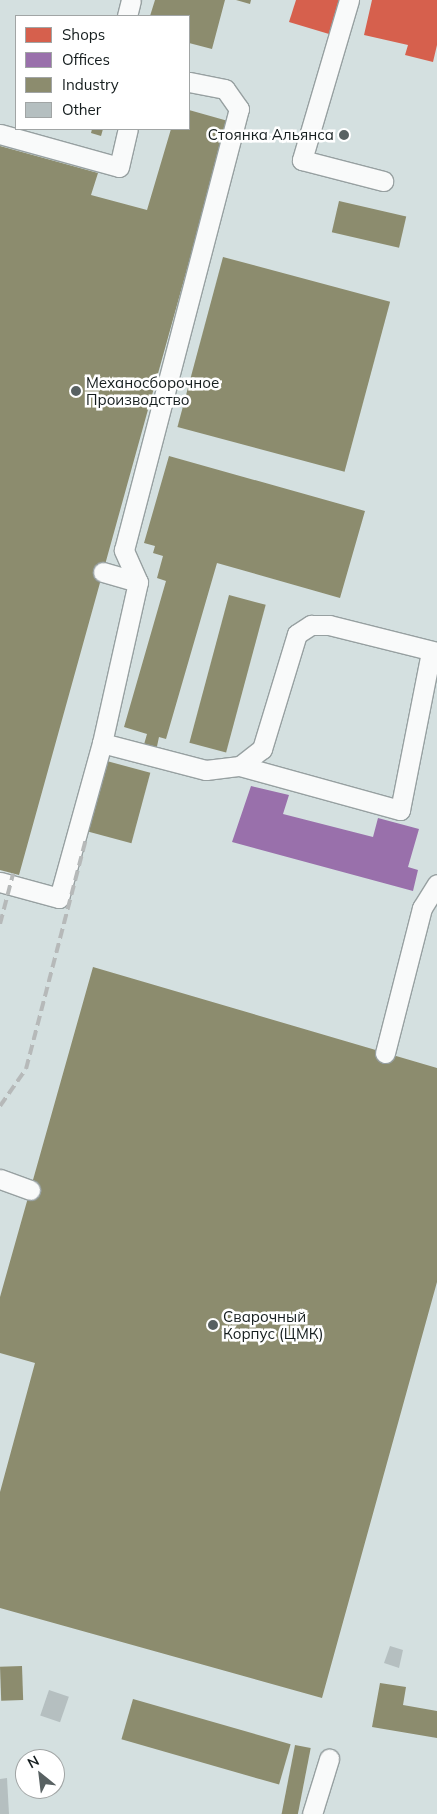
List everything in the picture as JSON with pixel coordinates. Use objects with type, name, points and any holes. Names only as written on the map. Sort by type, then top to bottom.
[{"type":"lane","points":[[127,15],[131,0]]},
{"type":"lane","points":[[348,0],[302,160],[383,181]]},
{"type":"lane","points":[[0,882],[59,898],[102,743],[138,582],[124,550],[239,109],[225,90],[190,82]]},
{"type":"lane","points":[[0,134],[119,168],[128,130]]},
{"type":"lane","points":[[103,572],[138,582]]},
{"type":"lane","points":[[102,743],[206,770],[240,766],[400,810],[434,652],[329,625],[311,625],[297,634],[262,749],[240,766]]},
{"type":"lane","points":[[385,1053],[422,908],[437,884]]},
{"type":"lane","points":[[0,1179],[30,1190]]},
{"type":"lane","points":[[312,1814],[329,1759]]},
{"type":"building: Shops","points":[[296,0],[340,0],[329,34],[289,22]]},
{"type":"building: Shops","points":[[372,0],[437,0],[437,45],[433,62],[405,55],[408,45],[364,35]]},
{"type":"building: Offices","points":[[251,786],[289,795],[283,814],[373,837],[378,818],[419,829],[408,867],[418,870],[413,891],[232,842]]},
{"type":"building: Industry","points":[[155,0],[225,0],[212,49],[190,43],[190,15],[150,15]]},
{"type":"building: Industry","points":[[236,0],[251,0],[250,4]]},
{"type":"building: Industry","name":"Механосборочное Производство","points":[[190,110],[228,121],[19,875],[0,870],[0,146],[98,173],[91,195],[147,210],[171,130],[190,130]]},
{"type":"building: Industry","points":[[92,130],[103,130],[101,136],[91,133]]},
{"type":"building: Industry","points":[[339,201],[406,217],[399,248],[332,232]]},
{"type":"building: Industry","points":[[223,257],[390,302],[345,472],[177,427]]},
{"type":"building: Industry","points":[[169,456],[365,511],[340,598],[217,563],[166,739],[159,737],[156,751],[143,748],[147,734],[124,727],[166,581],[157,578],[163,556],[153,553],[155,546],[144,543]]},
{"type":"building: Industry","points":[[229,595],[266,605],[226,753],[189,743]]},
{"type":"building: Industry","points":[[103,760],[150,773],[131,843],[84,831]]},
{"type":"building: Industry","name":"Сварочный Корпус (ЦМК)","points":[[93,967],[437,1068],[437,1282],[322,1698],[0,1608],[0,1492],[35,1363],[0,1353],[0,1297]]},
{"type":"building: Industry","points":[[22,1666],[23,1700],[1,1701],[0,1667]]},
{"type":"building: Industry","points":[[380,1683],[406,1687],[403,1705],[437,1711],[437,1738],[372,1727]]},
{"type":"building: Industry","points":[[133,1699],[291,1744],[279,1785],[121,1739]]},
{"type":"building: Industry","points":[[295,1745],[311,1748],[298,1814],[282,1814]]},
{"type":"building: Other","points":[[390,1646],[403,1650],[399,1668],[384,1663]]},
{"type":"building: Other","points":[[49,1690],[69,1697],[60,1722],[40,1716]]},
{"type":"building: Other","points":[[7,1778],[9,1814],[0,1814],[0,1779]]},
{"type":"railway","points":[[0,1106],[26,1069],[86,839]]},
{"type":"railway","points":[[0,924],[13,874]]},
{"type":"place","name":"Стоянка Альянса","points":[[344,135]]},
{"type":"place","name":"Механосборочное Производство","points":[[76,391]]},
{"type":"place","name":"Сварочный Корпус (ЦМК)","points":[[213,1325]]}]
